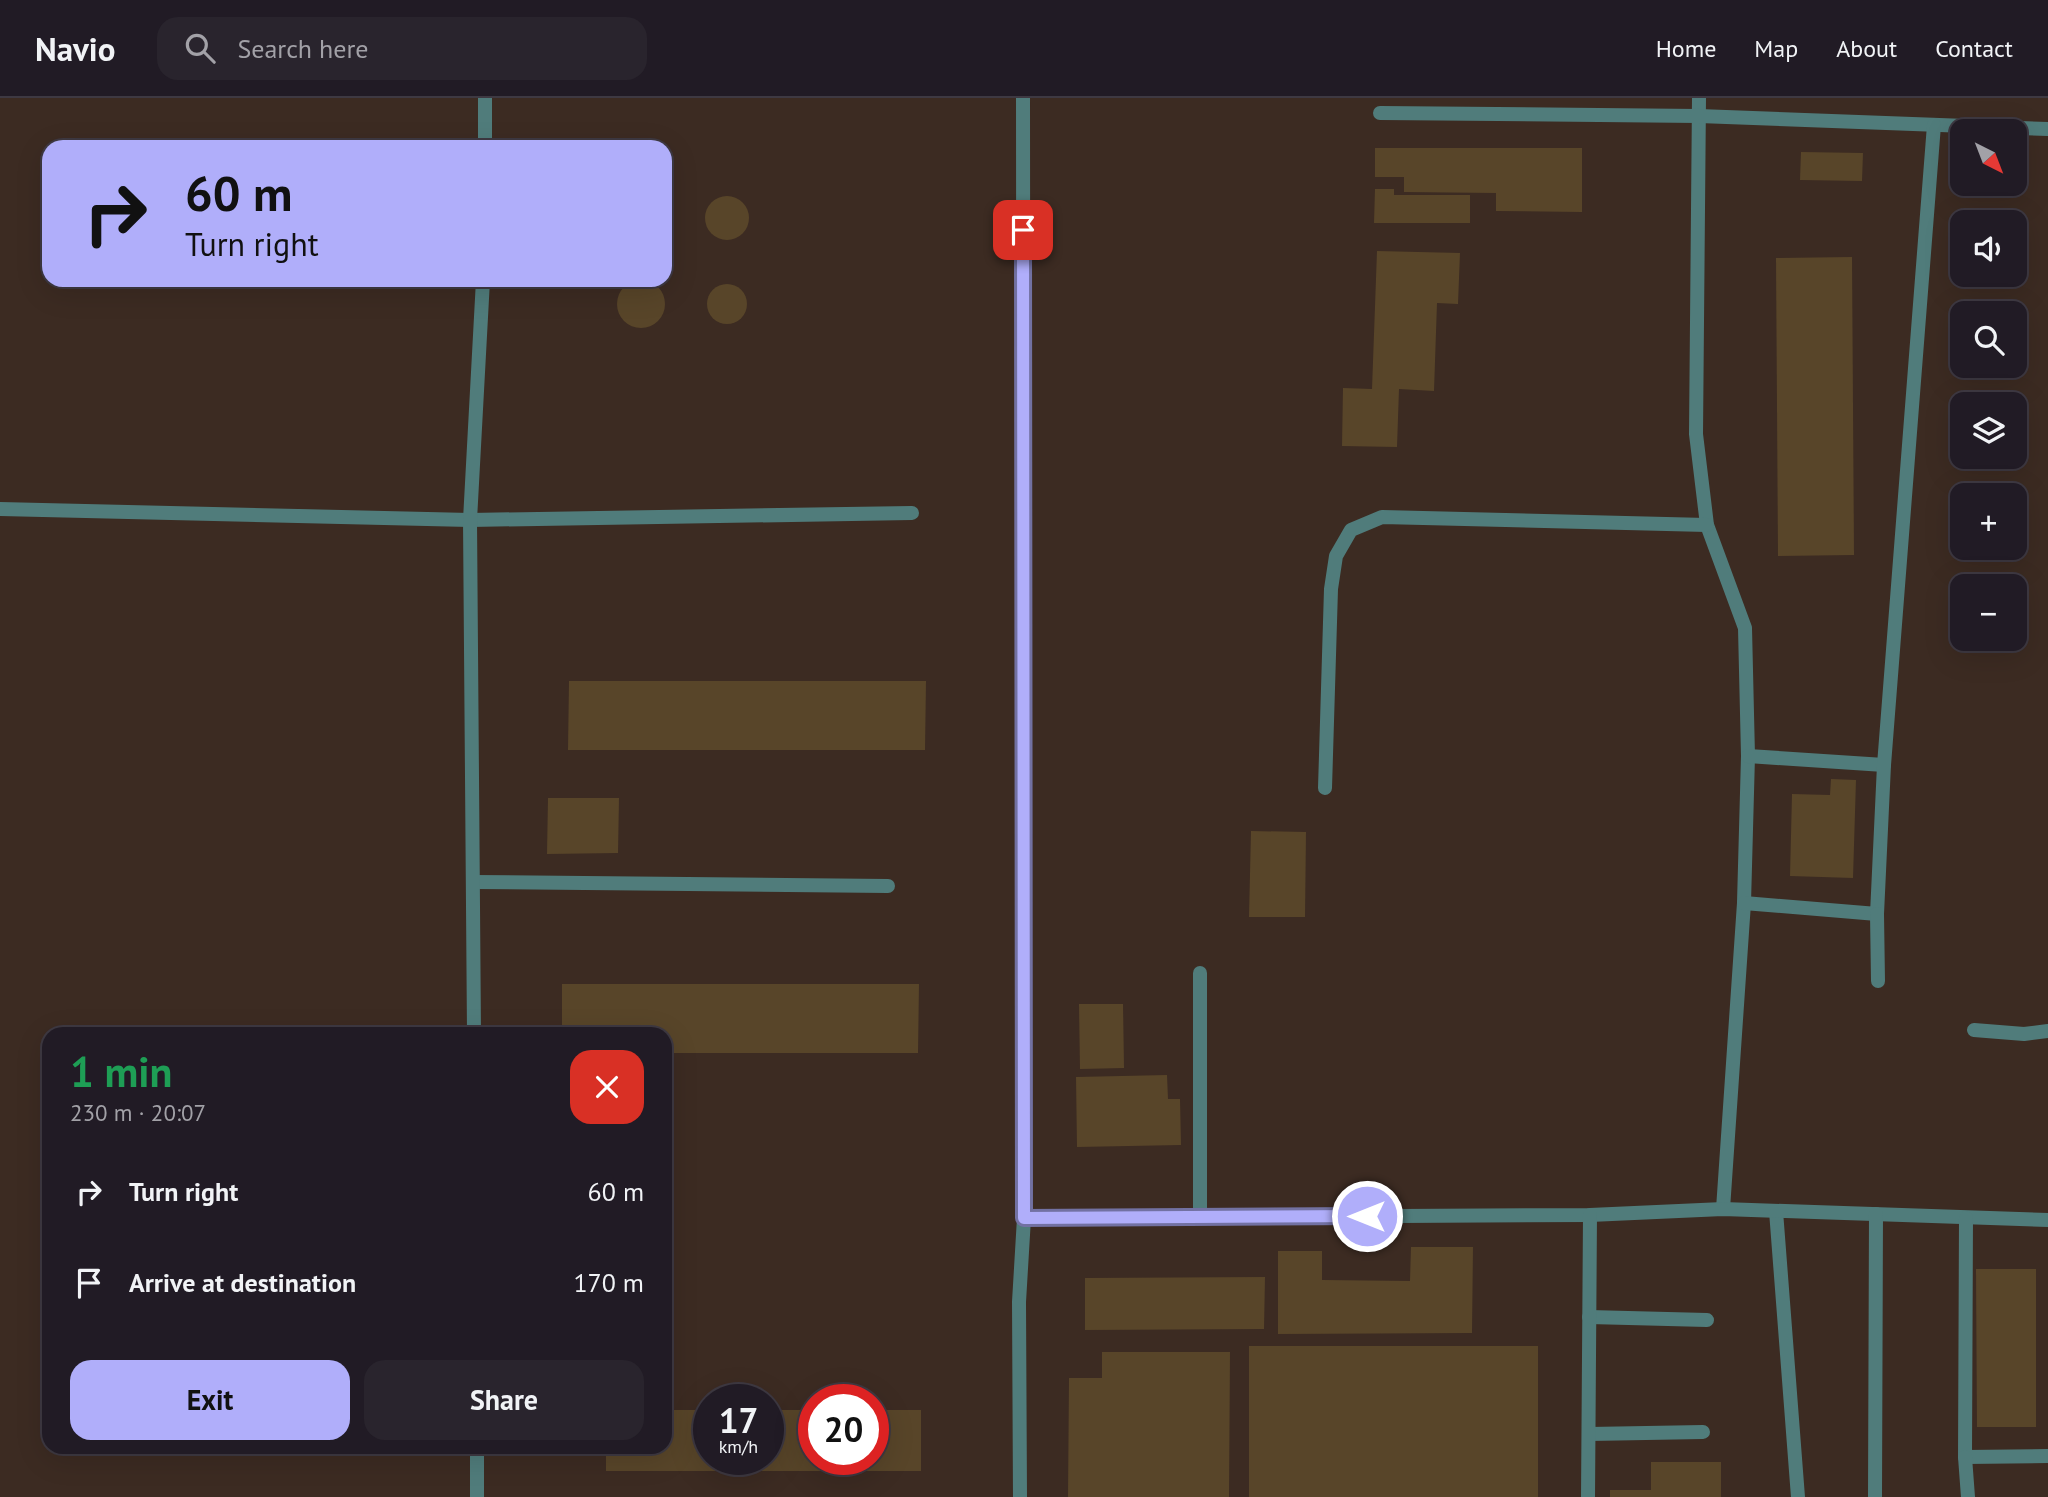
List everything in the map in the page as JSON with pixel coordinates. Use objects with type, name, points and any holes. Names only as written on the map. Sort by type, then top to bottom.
[{"type":"lane","points":[[485,98],[485,140]]},
{"type":"lane","points":[[1020,1497],[1019,1302],[1024,1218],[1023,98]]},
{"type":"lane","points":[[1699,98],[1696,433],[1707,525],[1745,628],[1748,757],[1744,903],[1723,1209]]},
{"type":"lane","points":[[1380,113],[1699,116],[2048,129]]},
{"type":"lane","points":[[1878,981],[1877,914],[1884,765],[1934,125]]},
{"type":"lane","points":[[474,1027],[470,520],[484,287]]},
{"type":"lane","points":[[0,509],[470,520],[912,513]]},
{"type":"lane","points":[[1325,788],[1331,589],[1336,556],[1351,530],[1382,517],[1707,525]]},
{"type":"lane","points":[[1748,757],[1884,765]]},
{"type":"lane","points":[[473,882],[888,886]]},
{"type":"lane","points":[[1744,903],[1877,914]]},
{"type":"lane","points":[[1199,1216],[1200,973]]},
{"type":"lane","points":[[1974,1030],[2024,1034],[2048,1031]]},
{"type":"lane","points":[[1024,1218],[1590,1215],[1723,1209],[2048,1220]]},
{"type":"lane","points":[[1776,1211],[1798,1497]]},
{"type":"lane","points":[[1875,1497],[1876,1214]]},
{"type":"lane","points":[[1588,1497],[1590,1215]]},
{"type":"lane","points":[[1966,1218],[1965,1457],[1968,1497]]},
{"type":"lane","points":[[1589,1317],[1707,1320]]},
{"type":"lane","points":[[1589,1434],[1703,1432]]},
{"type":"lane","points":[[477,1454],[477,1497]]},
{"type":"lane","points":[[1965,1457],[2048,1456]]},
{"type":"shaded area","points":[[0,98],[2048,98],[2048,1497],[0,1497]]},
{"type":"building","points":[[1375,148],[1582,148],[1582,212],[1496,211],[1496,193],[1404,192],[1404,177],[1375,177]]},
{"type":"building","points":[[1801,152],[1863,153],[1862,181],[1800,180]]},
{"type":"building","points":[[1375,189],[1394,189],[1394,195],[1470,195],[1470,223],[1374,223]]},
{"type":"building","points":[[727,196],[742,203],[749,218],[742,233],[727,240],[712,233],[705,218],[712,203]]},
{"type":"building","points":[[1377,251],[1460,253],[1458,304],[1437,303],[1434,391],[1399,389],[1397,447],[1342,446],[1343,388],[1372,389]]},
{"type":"building","points":[[1852,257],[1854,555],[1778,556],[1776,258]]},
{"type":"building","points":[[727,284],[735,285],[741,290],[746,296],[746,312],[741,318],[735,323],[727,324],[719,323],[713,318],[708,312],[707,304],[708,296],[713,290],[719,285]]},
{"type":"building","points":[[624,287],[658,287],[663,295],[663,313],[658,321],[650,326],[632,326],[624,321],[619,313],[617,304]]},
{"type":"building","points":[[569,681],[926,681],[925,750],[568,750]]},
{"type":"building","points":[[1831,779],[1856,780],[1853,878],[1790,876],[1792,794],[1830,795]]},
{"type":"building","points":[[548,798],[619,798],[618,853],[547,854]]},
{"type":"building","points":[[1251,831],[1306,832],[1305,917],[1249,917]]},
{"type":"building","points":[[562,984],[919,984],[918,1053],[672,1053],[672,1027],[562,1027]]},
{"type":"building","points":[[1079,1004],[1123,1004],[1124,1068],[1080,1069]]},
{"type":"building","points":[[1167,1075],[1168,1099],[1180,1099],[1181,1145],[1077,1147],[1076,1077]]},
{"type":"building","points":[[1411,1247],[1473,1247],[1472,1333],[1278,1334],[1278,1251],[1322,1251],[1322,1280],[1410,1281]]},
{"type":"building","points":[[1976,1269],[2036,1269],[2036,1427],[1977,1427]]},
{"type":"building","points":[[1265,1277],[1264,1329],[1085,1330],[1085,1278]]},
{"type":"building","points":[[1249,1346],[1538,1346],[1538,1497],[1249,1497]]},
{"type":"building","points":[[1102,1352],[1230,1352],[1229,1497],[1068,1497],[1069,1378],[1102,1378]]},
{"type":"building","points":[[672,1410],[693,1410],[693,1471],[606,1471],[606,1454],[672,1454]]},
{"type":"building","points":[[784,1410],[798,1410],[798,1471],[784,1471]]},
{"type":"building","points":[[889,1410],[921,1410],[921,1471],[889,1471]]},
{"type":"building","points":[[1651,1462],[1721,1462],[1721,1497],[1610,1497],[1610,1490],[1651,1490]]},
{"type":"route","points":[[1023,230],[1024,1218],[1367,1216]]}]
